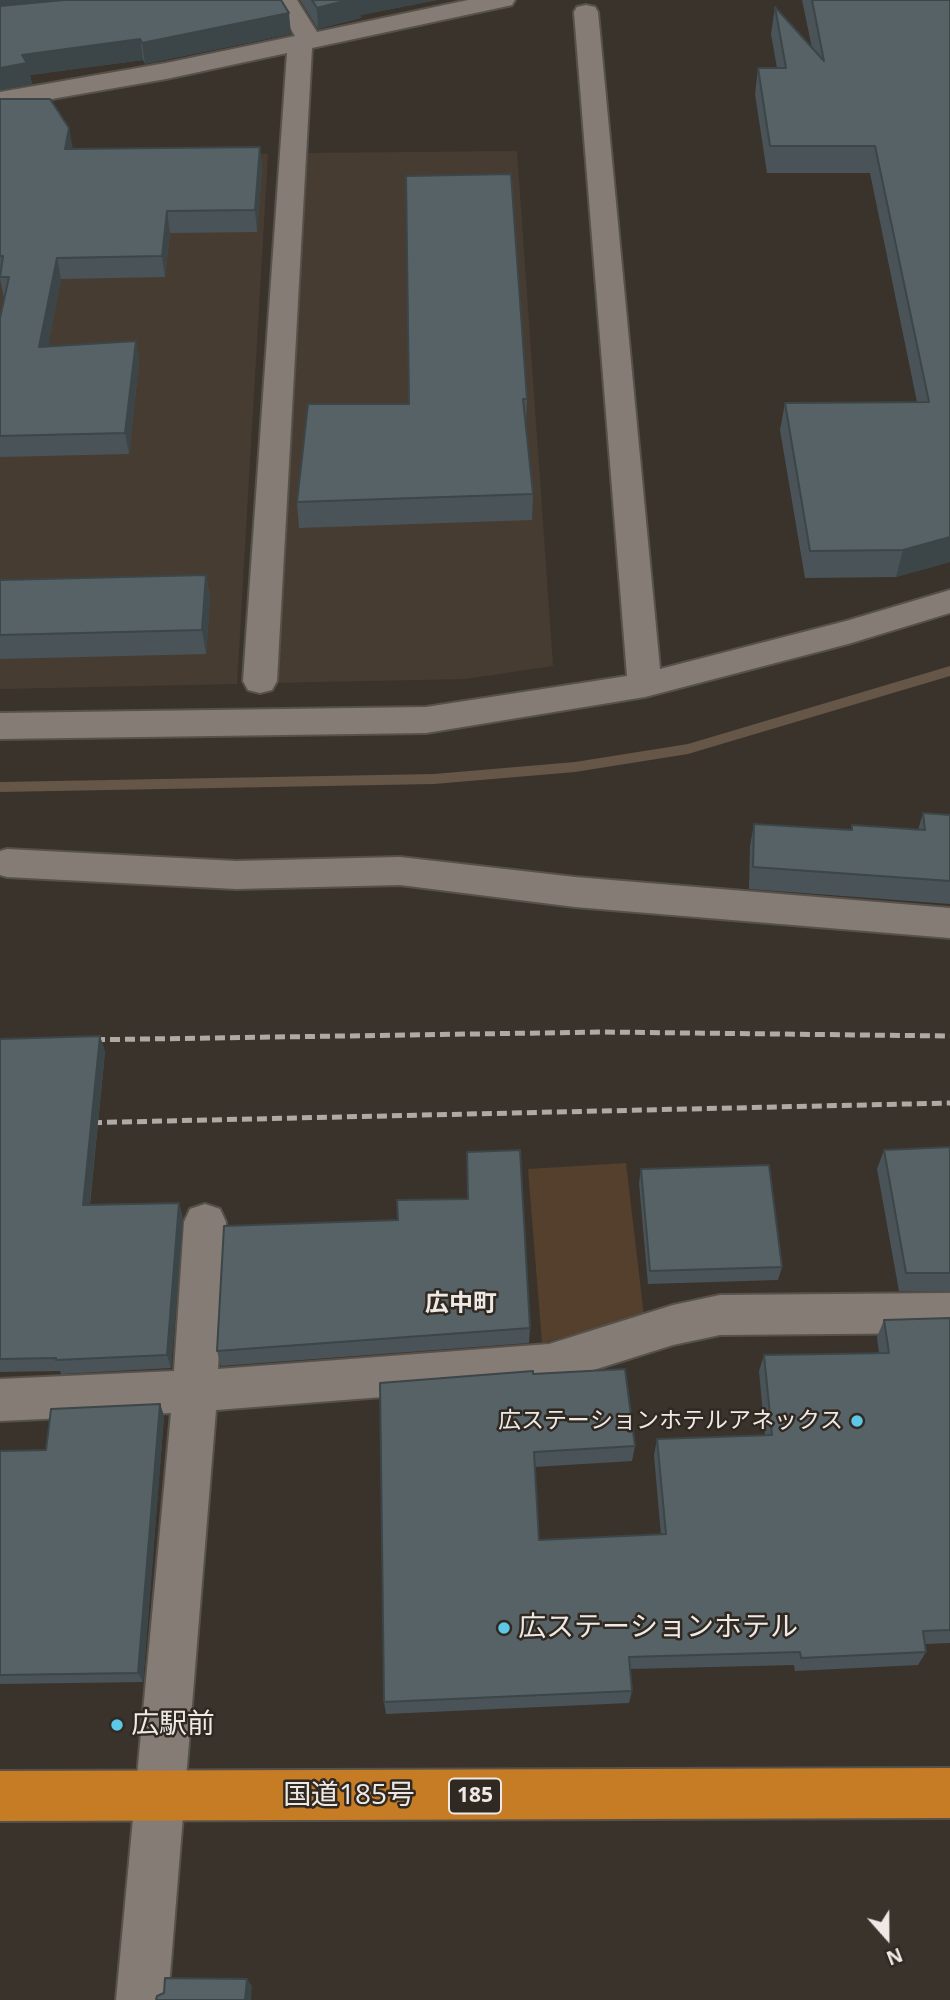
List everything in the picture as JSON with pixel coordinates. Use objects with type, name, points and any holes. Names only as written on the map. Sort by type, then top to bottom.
[{"type":"highway","name":"国道185号","points":[[0,1796],[950,1793]]},
{"type":"street","points":[[260,681],[305,42],[285,0]]},
{"type":"street","points":[[0,100],[166,71],[503,0]]},
{"type":"street","points":[[586,12],[645,685]]},
{"type":"street","points":[[0,726],[426,720],[607,694],[848,632],[950,601]]},
{"type":"street","points":[[7,863],[236,875],[400,871],[575,892],[950,923]]},
{"type":"street","points":[[142,2000],[195,1391],[205,1222]]},
{"type":"street","points":[[0,1399],[195,1391],[549,1364],[674,1325],[720,1315],[950,1313]]},
{"type":"shaded area","points":[[517,151],[553,666],[465,679],[271,683],[306,153]]},
{"type":"shaded area","points":[[268,154],[237,684],[0,689],[0,158]]},
{"type":"shaded area","points":[[626,1163],[644,1316],[542,1343],[528,1169]]},
{"type":"building","points":[[64,0],[281,0],[289,13],[142,43],[140,39],[22,55],[27,63],[0,68],[0,6]]},
{"type":"building","points":[[312,0],[348,0],[317,8]]},
{"type":"building","points":[[812,0],[950,0],[950,537],[903,550],[810,551],[785,403],[929,402],[875,146],[770,146],[758,68],[786,68],[775,7],[824,61]]},
{"type":"building","points":[[0,99],[50,99],[69,128],[65,149],[260,147],[255,210],[167,211],[162,256],[57,258],[39,347],[136,341],[125,433],[0,436],[0,318],[9,277],[0,277],[3,256],[0,256]]},
{"type":"building","points":[[511,174],[527,399],[523,399],[533,494],[297,502],[308,404],[409,404],[406,176]]},
{"type":"building","points":[[206,575],[202,630],[0,635],[0,580]]},
{"type":"building","points":[[923,813],[950,815],[950,881],[753,867],[754,824],[852,830],[852,825],[925,830]]},
{"type":"building","points":[[100,1036],[83,1205],[179,1203],[167,1355],[56,1360],[0,1359],[0,1039]]},
{"type":"building","points":[[950,1147],[950,1273],[906,1273],[884,1150]]},
{"type":"building","points":[[520,1150],[530,1328],[217,1351],[224,1226],[398,1220],[397,1200],[468,1199],[467,1152]]},
{"type":"building","points":[[769,1165],[782,1267],[650,1271],[641,1169]]},
{"type":"building","points":[[950,1318],[950,1630],[923,1631],[926,1652],[801,1658],[800,1652],[629,1657],[632,1691],[384,1702],[380,1383],[533,1371],[533,1374],[625,1369],[635,1446],[534,1452],[539,1540],[666,1534],[657,1439],[772,1435],[764,1355],[889,1353],[884,1320]]},
{"type":"building","points":[[160,1404],[138,1673],[0,1675],[0,1451],[46,1450],[51,1409]]},
{"type":"building","points":[[165,1978],[247,1979],[245,2000],[156,2000],[157,1996],[164,1993]]},
{"type":"waterway","points":[[0,787],[434,779],[575,767],[688,749],[950,671]]},
{"type":"railway","points":[[80,1040],[604,1032],[950,1036]]},
{"type":"railway","points":[[77,1123],[950,1103]]},
{"type":"place","name":"広ステーションホテルアネックス","points":[[857,1421]]},
{"type":"place","name":"広ステーションホテル","points":[[504,1628]]},
{"type":"place","name":"広駅前","points":[[117,1725]]},
{"type":"district","name":"広中町","points":[[461,1304]]}]
